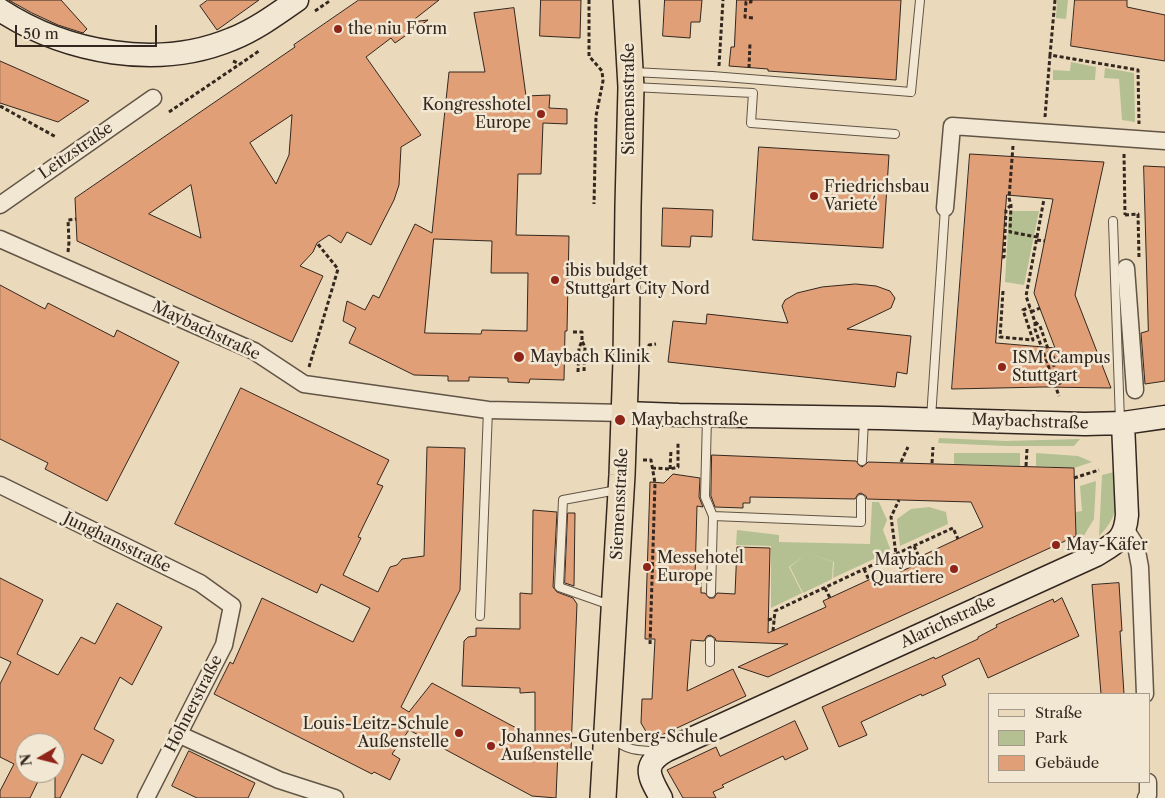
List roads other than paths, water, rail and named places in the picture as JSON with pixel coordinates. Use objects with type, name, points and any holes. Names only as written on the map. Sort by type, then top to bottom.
[{"type":"main road","points":[[0,10],[24,24],[55,37],[95,49],[120,53],[163,54],[209,47],[233,39],[255,28],[297,0]]},
{"type":"main road","name":"Siemensstraße","points":[[603,798],[625,413],[631,79],[626,0]]},
{"type":"main road","name":"Maybachstraße","points":[[625,413],[707,416],[864,417],[1085,424],[1121,423],[1165,417]]},
{"type":"main road","points":[[1121,423],[1126,489],[1126,530]]},
{"type":"main road","name":"Alarichstraße","points":[[661,798],[650,775],[649,766],[656,756],[1096,555],[1115,544],[1126,530]]},
{"type":"street","name":"Leitzstraße","points":[[0,205],[153,98]]},
{"type":"street","points":[[945,208],[952,126],[1165,141]]},
{"type":"street","name":"Maybachstraße","points":[[0,238],[254,351],[304,384],[488,410],[625,413]]},
{"type":"street","points":[[1126,268],[1135,390]]},
{"type":"street","name":"Junghansstraße","points":[[0,485],[200,583],[232,606]]},
{"type":"street","points":[[1126,530],[1136,546],[1140,567],[1144,693]]},
{"type":"street","name":"Hohnerstraße","points":[[146,798],[224,645],[232,606]]},
{"type":"street","points":[[178,734],[279,780],[335,798]]},
{"type":"lane","points":[[631,79],[719,76],[911,92],[920,0]]},
{"type":"lane","points":[[631,79],[753,93],[751,123],[895,134]]},
{"type":"lane","points":[[930,419],[945,208]]},
{"type":"lane","points":[[1113,220],[1121,423]]},
{"type":"lane","points":[[480,616],[488,410]]},
{"type":"lane","points":[[707,416],[705,496],[713,516],[711,593]]},
{"type":"lane","points":[[862,461],[864,417]]},
{"type":"lane","points":[[614,607],[559,587],[563,500],[621,489]]},
{"type":"lane","points":[[713,516],[861,522],[861,499]]},
{"type":"lane","points":[[710,641],[710,662]]},
{"type":"lane","points":[[608,726],[611,737],[628,749],[635,751],[667,750]]},
{"type":"place","name":"the niu Form","points":[[338,29]]},
{"type":"place","name":"Kongresshotel Europe","points":[[541,114]]},
{"type":"place","name":"Friedrichsbau Varieté","points":[[814,196]]},
{"type":"place","name":"ibis budget Stuttgart City Nord","points":[[555,280]]},
{"type":"place","name":"Maybach Klinik","points":[[519,357]]},
{"type":"place","name":"ISM Campus Stuttgart","points":[[1002,367]]},
{"type":"place","name":"Maybachstraße","points":[[620,420]]},
{"type":"place","name":"May-Käfer","points":[[1056,545]]},
{"type":"place","name":"Messehotel Europe","points":[[647,567]]},
{"type":"place","name":"Maybach Quartiere","points":[[954,569]]},
{"type":"place","name":"Louis-Leitz-Schule Außenstelle","points":[[459,733]]},
{"type":"place","name":"Johannes-Gutenberg-Schule Außenstelle","points":[[491,746]]}]
